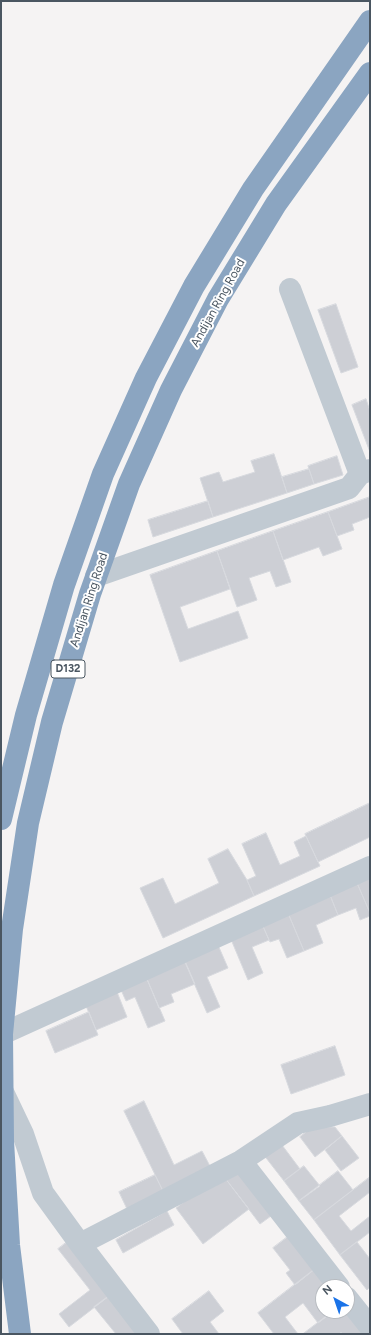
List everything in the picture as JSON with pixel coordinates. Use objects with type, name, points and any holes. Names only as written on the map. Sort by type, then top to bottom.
[{"type":"highway","name":"D132","points":[[1,819],[26,715],[64,585],[103,474],[146,378],[194,286],[253,189],[370,21]]},
{"type":"highway","name":"Andijan Ring Road","points":[[20,1334],[9,1245],[3,1141],[2,1034],[12,928],[28,823],[52,722],[96,576],[129,484],[171,390],[218,299],[276,204],[370,73]]},
{"type":"street","points":[[96,576],[349,488],[365,472],[290,290]]},
{"type":"street","points":[[2,1034],[370,867]]},
{"type":"street","points":[[3,1092],[23,1134],[44,1193],[80,1244],[149,1334]]},
{"type":"street","points":[[80,1244],[240,1161],[298,1124],[370,1104]]},
{"type":"street","points":[[240,1161],[333,1279]]},
{"type":"street","points":[[355,1308],[370,1327]]},
{"type":"building","points":[[336,304],[358,367],[341,373],[318,310]]},
{"type":"building","points":[[366,399],[370,411],[370,452],[352,405]]},
{"type":"building","points":[[274,454],[287,493],[213,517],[200,478],[219,472],[223,482],[255,472],[251,461]]},
{"type":"building","points":[[337,456],[343,475],[314,484],[308,466]]},
{"type":"building","points":[[309,469],[314,484],[287,493],[282,477]]},
{"type":"building","points":[[370,497],[370,517],[352,524],[354,530],[337,536],[328,512]]},
{"type":"building","points":[[208,501],[213,517],[153,537],[148,520]]},
{"type":"building","points":[[328,512],[342,549],[323,556],[319,547],[283,560],[273,531]]},
{"type":"building","points":[[273,531],[291,582],[276,587],[270,571],[249,578],[257,600],[237,607],[217,551]]},
{"type":"building","points":[[217,551],[230,589],[180,607],[188,629],[238,611],[248,638],[180,662],[150,575]]},
{"type":"building","points":[[370,803],[370,837],[318,862],[305,834]]},
{"type":"building","points":[[266,833],[280,865],[300,856],[294,842],[306,836],[320,866],[254,896],[247,880],[256,876],[242,844]]},
{"type":"building","points":[[228,849],[247,880],[254,896],[163,938],[140,888],[163,878],[175,904],[219,883],[208,859]]},
{"type":"building","points":[[370,877],[370,913],[357,883]]},
{"type":"building","points":[[357,883],[370,916],[360,920],[356,908],[338,915],[330,895]]},
{"type":"building","points":[[330,895],[338,915],[316,925],[323,943],[304,951],[288,913]]},
{"type":"building","points":[[288,913],[304,951],[287,958],[279,939],[270,942],[262,924]]},
{"type":"building","points":[[262,924],[269,940],[252,947],[263,973],[248,980],[230,937]]},
{"type":"building","points":[[218,945],[228,968],[207,977],[220,1007],[207,1013],[184,960]]},
{"type":"building","points":[[185,961],[195,984],[171,994],[174,1002],[159,1008],[146,977]]},
{"type":"building","points":[[147,979],[165,1021],[148,1028],[135,997],[126,1001],[121,990]]},
{"type":"building","points":[[117,992],[127,1017],[96,1030],[86,1006]]},
{"type":"building","points":[[89,1012],[98,1035],[55,1053],[46,1031]]},
{"type":"building","points":[[335,1046],[345,1075],[291,1094],[281,1065]]},
{"type":"building","points":[[144,1101],[174,1165],[202,1151],[211,1168],[163,1191],[124,1111]]},
{"type":"building","points":[[312,1127],[335,1127],[342,1136],[315,1157],[300,1137]]},
{"type":"building","points":[[342,1136],[359,1158],[341,1171],[325,1150]]},
{"type":"building","points":[[282,1145],[300,1169],[284,1181],[263,1154]]},
{"type":"building","points":[[304,1166],[320,1186],[299,1201],[284,1181]]},
{"type":"building","points":[[236,1170],[271,1216],[260,1224],[225,1178]]},
{"type":"building","points":[[338,1171],[353,1190],[314,1220],[299,1201]]},
{"type":"building","points":[[155,1175],[163,1191],[127,1209],[119,1192]]},
{"type":"building","points":[[370,1177],[370,1192],[339,1216],[351,1231],[370,1216],[370,1232],[340,1255],[314,1220]]},
{"type":"building","points":[[225,1178],[249,1209],[203,1244],[176,1208],[201,1189]]},
{"type":"building","points":[[167,1211],[174,1225],[123,1253],[116,1240]]},
{"type":"building","points":[[290,1235],[315,1269],[295,1285],[286,1273],[290,1270],[273,1248]]},
{"type":"building","points":[[71,1239],[113,1293],[69,1327],[59,1314],[90,1290],[58,1249]]},
{"type":"building","points":[[357,1242],[370,1259],[370,1287],[367,1290],[340,1255]]},
{"type":"building","points":[[315,1269],[323,1279],[315,1279],[315,1319],[303,1303],[285,1317],[298,1334],[274,1334],[258,1313]]},
{"type":"building","points":[[209,1291],[224,1311],[210,1322],[219,1334],[183,1334],[172,1319]]},
{"type":"building","points":[[113,1293],[145,1334],[116,1334],[94,1307]]},
{"type":"building","points":[[315,1319],[323,1319],[318,1323]]},
{"type":"building","points":[[323,1319],[353,1319],[365,1334],[342,1334],[341,1332],[339,1334],[303,1334]]}]
